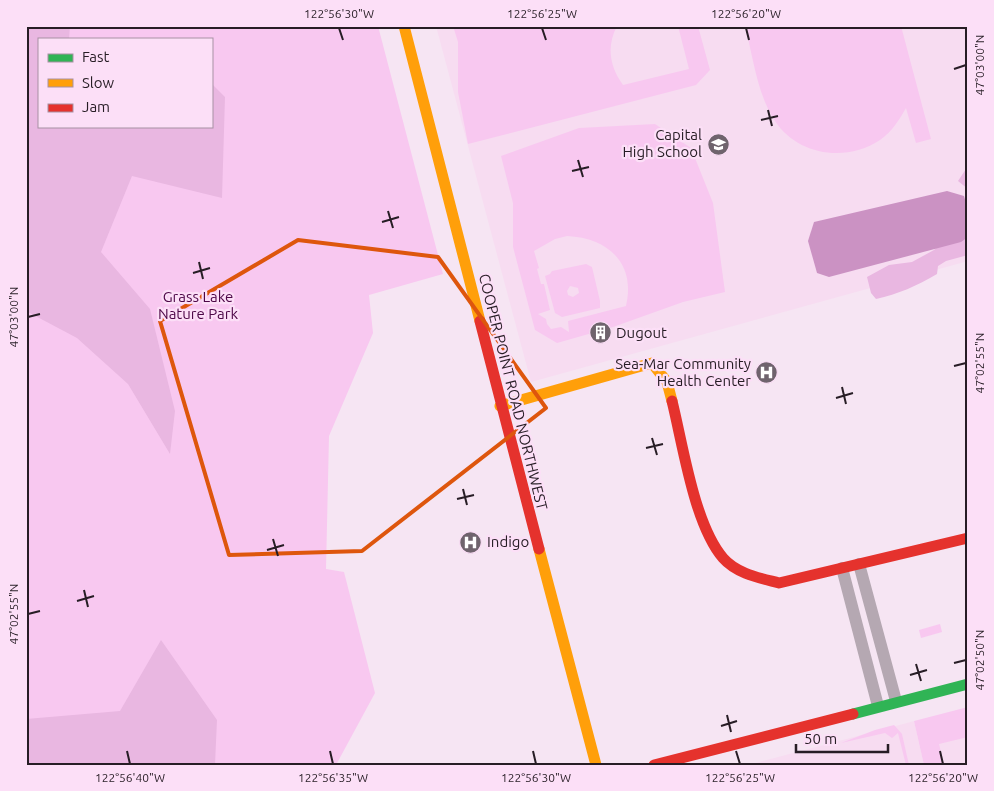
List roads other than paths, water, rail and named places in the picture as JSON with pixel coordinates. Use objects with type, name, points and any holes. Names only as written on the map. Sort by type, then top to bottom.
[{"type":"main road","name":"COOPER POINT ROAD NORTHWEST","points":[[404,26],[453,211],[500,406],[569,658],[596,765]]},
{"type":"main road","points":[[500,406],[652,363],[667,382],[696,499],[707,532],[724,559],[750,576],[779,582],[968,538]]},
{"type":"main road","points":[[654,765],[896,701],[968,684]]},
{"type":"street","points":[[859,564],[896,701]]},
{"type":"street","points":[[842,568],[878,706]]},
{"type":"place","name":"Capital High School","points":[[718,144]]},
{"type":"place","name":"Dugout","points":[[600,333]]},
{"type":"place","name":"Sea-Mar Community Health Center","points":[[767,373]]},
{"type":"place","name":"Indigo","points":[[471,542]]},
{"type":"park label","name":"Grass Lake Nature Park","points":[[198,306]]}]
